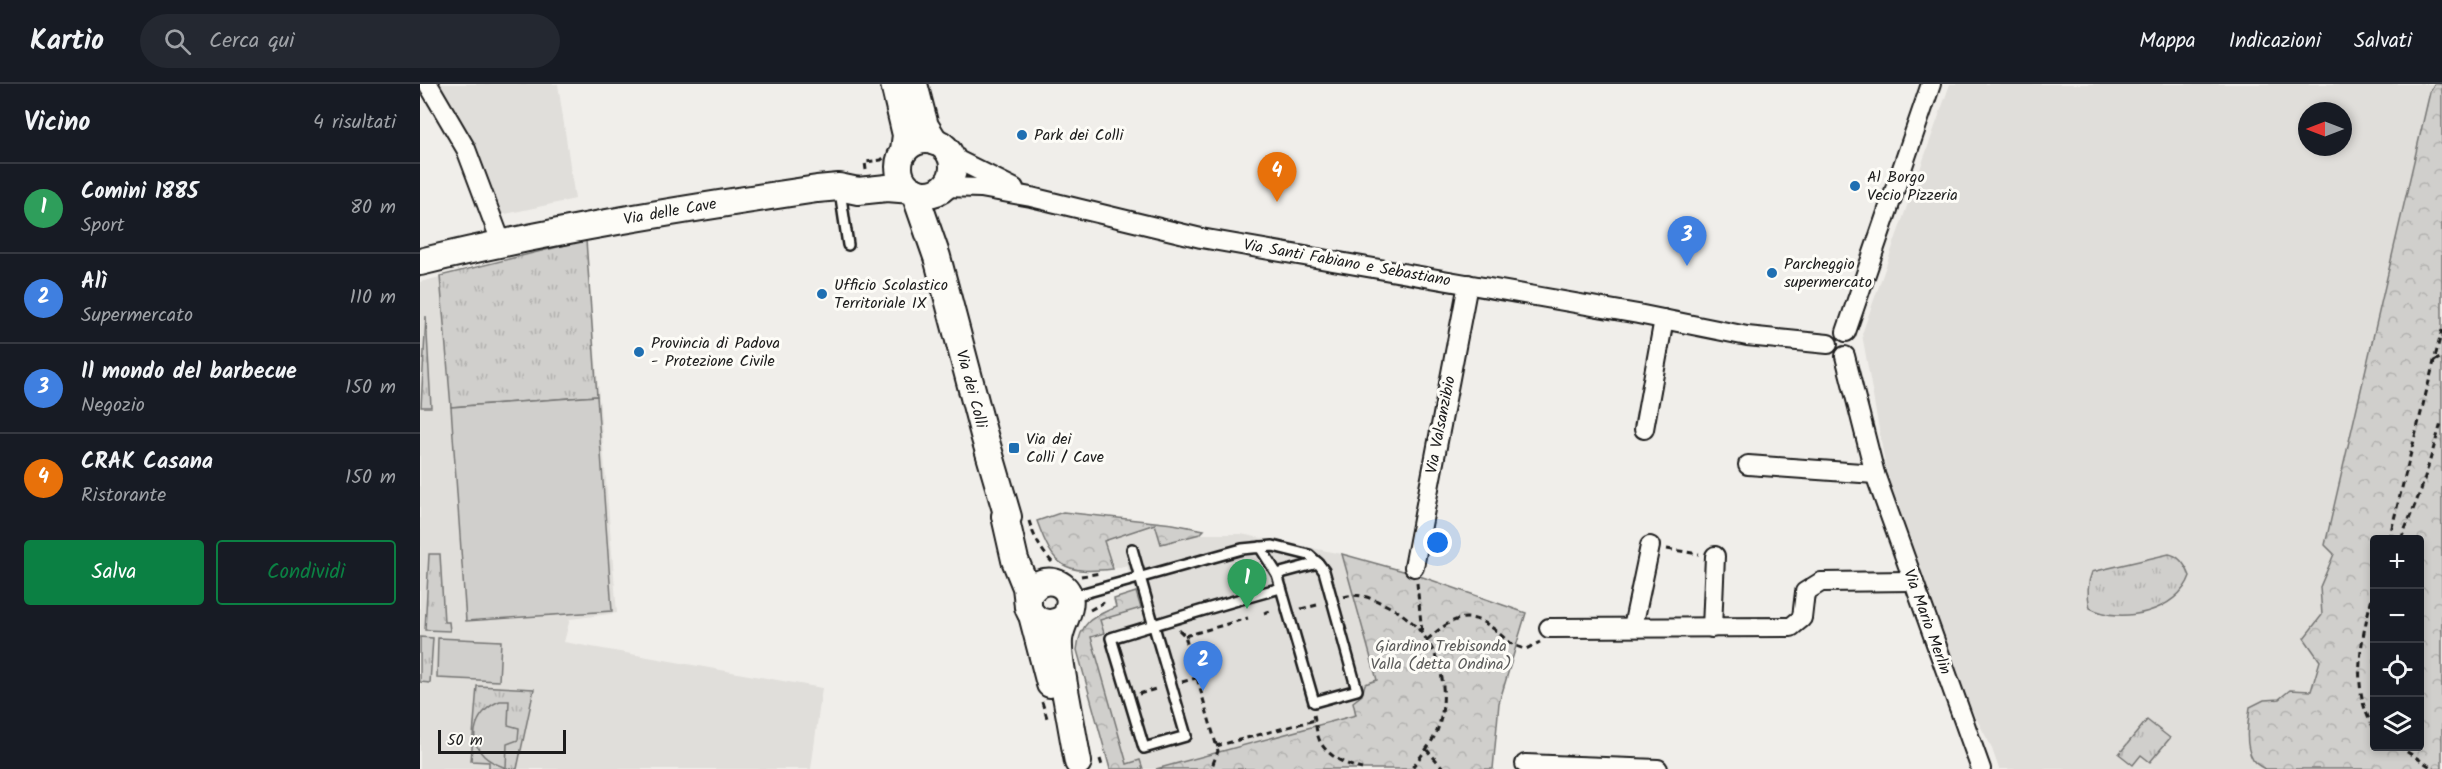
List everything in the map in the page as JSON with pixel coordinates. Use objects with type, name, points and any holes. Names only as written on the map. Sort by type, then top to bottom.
[{"type":"main road","name":"Via dei Colli","points":[[894,84],[906,135],[898,154],[899,169],[903,181],[913,191],[937,257],[1008,517],[1005,516]]},
{"type":"main road","points":[[915,84],[925,126],[943,149]]},
{"type":"main road","points":[[898,154],[918,141],[943,149]]},
{"type":"main road","name":"Via dei Colli","points":[[937,257],[936,225],[942,188],[951,177],[953,166],[943,149]]},
{"type":"main road","name":"Via delle Cave","points":[[839,187],[856,177],[888,167],[898,154]]},
{"type":"main road","name":"Via delle Cave","points":[[420,262],[501,242],[682,209],[839,187],[858,191],[887,188],[913,191]]},
{"type":"main road","points":[[913,191],[926,194],[942,188]]},
{"type":"main road","name":"Via dei Colli","points":[[1005,516],[1030,556],[1062,598],[1058,650],[1079,766]]},
{"type":"main road","name":"Via dei Colli","points":[[1005,516],[1015,560],[1026,587],[1044,667],[1079,766]]},
{"type":"main road","points":[[1045,581],[1062,598],[1058,622],[1044,623],[1030,609],[1031,592],[1045,581]]},
{"type":"street","points":[[428,84],[466,149],[501,242]]},
{"type":"street","points":[[1845,333],[1931,84]]},
{"type":"street","name":"Via Santi Fabiano e Sebastiano","points":[[943,149],[1031,197]]},
{"type":"street","name":"Via Santi Fabiano e Sebastiano","points":[[942,188],[981,188],[1031,197],[1201,238],[1664,319],[1747,336],[1828,344],[1834,355],[1845,356]]},
{"type":"street","name":"Via Valsanzibio","points":[[1414,567],[1468,284]]},
{"type":"street","points":[[1644,429],[1664,319]]},
{"type":"street","points":[[1828,344],[1836,333],[1845,333],[1850,336],[1853,347],[1845,356]]},
{"type":"street","name":"Via Mario Merlin","points":[[1845,356],[1875,474],[1981,769]]},
{"type":"street","points":[[1748,465],[1875,474]]},
{"type":"street","points":[[1634,627],[1650,546]]},
{"type":"street","points":[[1712,628],[1715,556]]},
{"type":"street","points":[[1549,628],[1791,627],[1802,618],[1805,592],[1821,582],[1912,580]]},
{"type":"street","points":[[1525,764],[1658,769]]},
{"type":"lane","points":[[839,187],[848,245]]},
{"type":"lane","points":[[1062,598],[1209,557],[1260,547],[1274,546],[1309,555],[1324,571],[1358,690],[1314,702],[1277,574],[1260,547]]},
{"type":"lane","points":[[1132,549],[1140,577],[1154,625],[1186,736],[1144,748],[1111,638],[1154,625],[1281,588]]},
{"type":"lane","points":[[1277,574],[1318,563]]},
{"type":"path","points":[[865,165],[865,162],[881,160],[898,154]]},
{"type":"path","points":[[2390,535],[2442,330]]},
{"type":"path","points":[[2434,361],[2442,357]]},
{"type":"path","points":[[2403,535],[2421,490],[2442,420]]},
{"type":"path","points":[[1650,546],[1715,556]]},
{"type":"path","points":[[1353,594],[1398,611],[1413,623],[1427,640],[1442,675],[1443,696],[1436,733],[1411,769]]},
{"type":"path","points":[[1420,601],[1422,634]]},
{"type":"path","points":[[2370,610],[2361,656],[2360,691],[2365,713],[2370,721]]},
{"type":"path","points":[[1427,640],[1444,624],[1475,617],[1495,629],[1511,645],[1526,650],[1547,636],[1549,628]]},
{"type":"path","points":[[1185,636],[1248,618]]},
{"type":"path","points":[[1179,630],[1185,636],[1218,751],[1211,769]]},
{"type":"path","points":[[1216,746],[1315,720]]},
{"type":"path","points":[[1317,726],[1319,739],[1327,750],[1354,768],[1362,769]]},
{"type":"path","points":[[1426,749],[1444,768]]},
{"type":"path","points":[[2404,751],[2433,769]]},
{"type":"shaded area","points":[[433,84],[558,84],[575,199],[496,216]]},
{"type":"shaded area","points":[[1950,84],[2442,84],[2342,601],[2353,769],[1999,769],[1991,746],[1970,707],[1890,492],[1862,334]]},
{"type":"shaded area","points":[[586,240],[617,613],[570,619],[564,642],[822,688],[811,769],[420,769],[420,282]]},
{"type":"shaded area","points":[[1155,524],[1161,544],[1200,534],[1241,534],[1342,554],[1378,680],[1362,695],[1357,715],[1156,769],[1143,769],[1140,760],[1127,764],[1091,637],[1104,633],[1100,620],[1140,608],[1127,565],[1113,569],[1104,541]]},
{"type":"green space","points":[[2434,84],[2442,84],[2442,769],[2265,769],[2253,760],[2248,748],[2247,734],[2250,707],[2264,700],[2279,699],[2290,690],[2311,691],[2320,661],[2304,638],[2322,615],[2320,587],[2334,554],[2325,545],[2430,92]]},
{"type":"green space","points":[[586,240],[597,396],[451,407],[440,276]]},
{"type":"green space","points":[[426,316],[431,407],[421,407]]},
{"type":"green space","points":[[597,396],[612,611],[466,621],[451,407]]},
{"type":"green space","points":[[1063,512],[1173,524],[1204,530],[1200,534],[1161,544],[1155,524],[1104,541],[1113,569],[1083,570],[1063,564],[1056,558],[1049,549],[1037,521]]},
{"type":"green space","points":[[429,554],[440,554],[444,622],[449,622],[450,631],[425,630]]},
{"type":"green space","name":"Giardino Trebisonda Valla (detta Ondina)","points":[[1342,554],[1414,574],[1526,613],[1499,703],[1493,769],[1156,769],[1356,715],[1353,702],[1362,695],[1365,684],[1377,680]]},
{"type":"green space","points":[[2169,554],[2182,562],[2190,576],[2184,588],[2174,598],[2148,612],[2133,615],[2103,613],[2090,608],[2088,590],[2092,572]]},
{"type":"green space","points":[[1136,592],[1141,608],[1100,620],[1104,633],[1091,637],[1127,764],[1140,760],[1143,769],[1110,769],[1077,650],[1081,633],[1089,622],[1116,607],[1114,599]]},
{"type":"green space","points":[[420,637],[433,638],[430,683],[420,682]]},
{"type":"green space","points":[[438,638],[501,641],[499,681],[437,678]]},
{"type":"green space","points":[[477,686],[534,689],[517,769],[489,769],[489,762],[471,761]]},
{"type":"green space","points":[[500,701],[509,701],[508,725],[519,728],[518,740],[507,744],[506,768],[486,758],[478,749],[475,741],[475,732],[480,717],[492,705]]},
{"type":"green space","points":[[2147,720],[2170,738],[2150,762],[2141,755],[2133,765],[2119,754]]},
{"type":"place","name":"Park dei Colli","points":[[1022,135]]},
{"type":"place","name":"Al Borgo Vecio Pizzeria","points":[[1855,186]]},
{"type":"place","name":"CRAK Casana","points":[[1277,202]]},
{"type":"place","name":"Il mondo del barbecue","points":[[1687,266]]},
{"type":"place","name":"Parcheggio supermercato","points":[[1772,273]]},
{"type":"place","name":"Ufficio Scolastico Territoriale IX","points":[[822,294]]},
{"type":"place","name":"Provincia di Padova - Protezione Civile","points":[[639,352]]},
{"type":"place","name":"Via dei Colli / Cave","points":[[1014,448]]},
{"type":"place","name":"Comini 1885","points":[[1247,609]]},
{"type":"place","name":"Alì","points":[[1203,691]]}]
